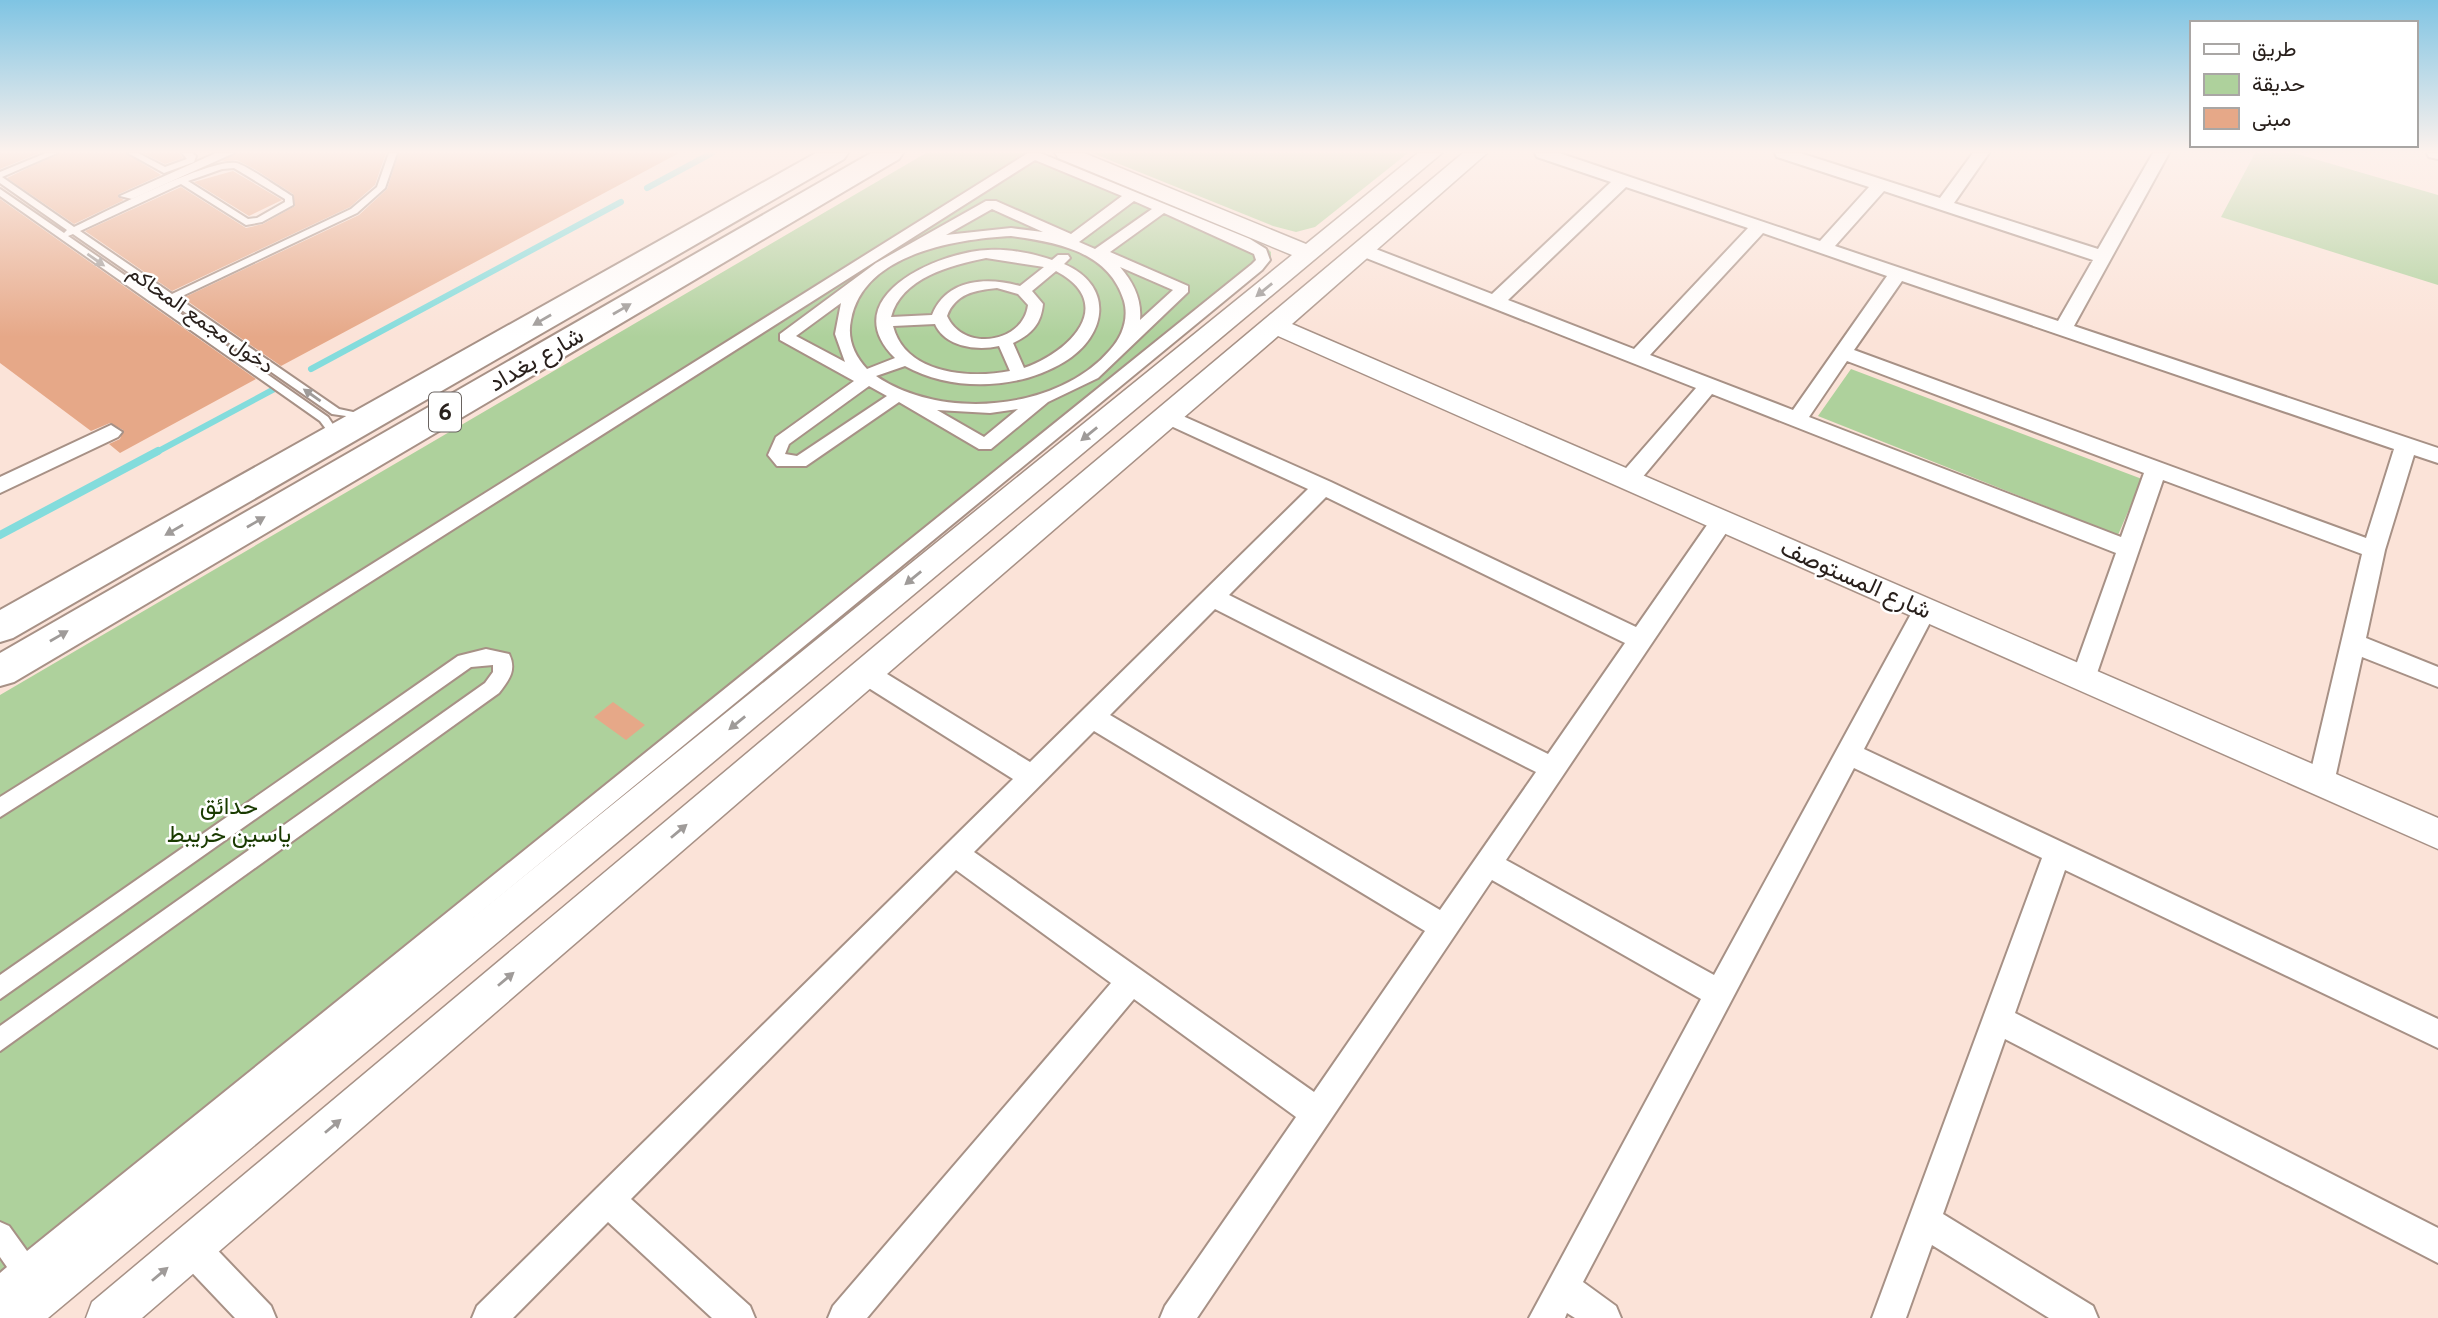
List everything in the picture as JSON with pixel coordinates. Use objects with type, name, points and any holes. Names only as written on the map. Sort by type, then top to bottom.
[{"type":"highway","name":"شارع بغداد","points":[[0,628],[727,215]]},
{"type":"highway","name":"شارع بغداد","points":[[0,671],[784,215]]},
{"type":"street","points":[[0,808],[940,215]]},
{"type":"street","points":[[973,215],[886,264],[785,337],[902,396],[985,445],[1042,398],[1097,371],[1183,289],[1013,215]]},
{"type":"street","points":[[1023,291],[1056,265],[1073,243],[1109,215]]},
{"type":"street","points":[[1098,254],[1153,215]]},
{"type":"street","points":[[0,1290],[1263,260],[1261,252],[1245,242],[1178,215]]},
{"type":"street","points":[[1215,215],[1308,253]]},
{"type":"street","points":[[13,1318],[1308,253],[1362,215]]},
{"type":"street","points":[[108,1318],[1362,250],[1391,215]]},
{"type":"street","points":[[1495,302],[1587,215]]},
{"type":"street","points":[[1723,215],[2438,456]]},
{"type":"street","points":[[1822,248],[1853,215]]},
{"type":"street","points":[[1973,215],[2103,257]]},
{"type":"street","points":[[2062,331],[2127,215]]},
{"type":"street","points":[[1637,357],[1759,227]]},
{"type":"street","points":[[925,369],[902,396],[800,462],[783,462],[776,455],[782,441],[866,380],[849,357],[843,341],[842,324],[855,292],[886,264],[932,243],[984,233],[1037,235],[1073,243]]},
{"type":"street","points":[[1362,250],[2129,549]]},
{"type":"street","points":[[986,254],[1024,256],[1056,265],[1082,282],[1092,304],[1087,329],[1067,352],[1018,374],[971,379],[925,369],[906,359],[892,346],[884,322],[892,298],[911,280],[947,262],[986,254]]},
{"type":"street","points":[[1098,254],[1114,268],[1132,295],[1134,311],[1124,343]]},
{"type":"street","points":[[886,264],[911,280]]},
{"type":"street","points":[[1797,419],[1897,274]]},
{"type":"street","points":[[997,284],[1023,291],[1036,304],[1036,318],[1025,331],[1005,341],[981,344],[959,340],[943,329],[939,319],[946,301],[962,290],[997,284]]},
{"type":"street","points":[[884,322],[939,319]]},
{"type":"street","name":"شارع المستوصف","points":[[1274,325],[2438,834]]},
{"type":"street","points":[[1005,341],[1018,374]]},
{"type":"street","points":[[1067,352],[1097,371]]},
{"type":"street","points":[[1843,353],[2374,550]]},
{"type":"street","points":[[862,376],[906,359]]},
{"type":"street","points":[[1628,480],[1709,385]]},
{"type":"street","points":[[902,396],[953,407],[983,408],[1042,398]]},
{"type":"street","points":[[1167,416],[1323,486],[1641,640]]},
{"type":"street","points":[[0,486],[111,432]]},
{"type":"street","points":[[2321,783],[2374,550],[2406,445]]},
{"type":"street","points":[[1049,467],[1085,486]]},
{"type":"street","points":[[2083,679],[2156,469]]},
{"type":"street","points":[[489,1318],[1323,486]]},
{"type":"street","points":[[1177,1318],[1722,521]]},
{"type":"street","points":[[1212,597],[1553,769]]},
{"type":"street","points":[[1546,1318],[1925,609]]},
{"type":"street","points":[[2353,643],[2438,677]]},
{"type":"street","points":[[0,988],[465,661],[486,656],[502,659],[503,674],[492,688],[0,1040]]},
{"type":"street","points":[[865,673],[1032,777]]},
{"type":"street","points":[[1092,717],[1446,928]]},
{"type":"street","points":[[1848,752],[2438,1034]]},
{"type":"street","points":[[1889,1318],[2058,852]]},
{"type":"street","points":[[955,854],[1317,1114]]},
{"type":"street","points":[[1488,864],[1719,994]]},
{"type":"street","points":[[443,965],[479,1002]]},
{"type":"street","points":[[845,1318],[1130,982]]},
{"type":"street","points":[[1997,1019],[2438,1246]]},
{"type":"street","points":[[608,1200],[738,1318]]},
{"type":"street","points":[[1924,1221],[2081,1318]]},
{"type":"street","points":[[0,1235],[25,1269]]},
{"type":"street","points":[[191,1247],[259,1318]]},
{"type":"street","points":[[1562,1288],[1604,1318]]},
{"type":"lane","points":[[32,215],[324,419],[331,429],[329,441]]},
{"type":"lane","name":"دخول مجمع المحاكم","points":[[52,215],[336,412],[352,416],[374,416]]},
{"type":"lane","points":[[62,236],[110,215]]},
{"type":"lane","points":[[234,215],[246,222],[259,220],[269,215]]},
{"type":"lane","points":[[160,303],[347,215]]},
{"type":"lane","points":[[116,274],[128,268]]},
{"type":"green space","name":"حدائق ياسين خريبط","points":[[821,215],[1188,215],[1265,246],[1271,252],[1271,262],[0,1295],[0,695]]},
{"type":"green space","points":[[1245,215],[1331,215],[1315,227],[1296,232]]},
{"type":"green space","points":[[2222,215],[2438,215],[2438,285],[2221,217]]},
{"type":"green space","points":[[1851,369],[2142,479],[2118,535],[1818,416]]},
{"type":"building","points":[[0,215],[22,215],[256,379],[120,453],[109,444],[120,439],[123,430],[110,423],[91,431],[0,363]]},
{"type":"building","points":[[60,215],[94,215],[74,224]]},
{"type":"building","points":[[121,215],[225,215],[246,228],[263,224],[280,215],[334,215],[172,291],[85,231]]},
{"type":"building","points":[[359,215],[564,215],[281,366],[183,298]]},
{"type":"building","points":[[613,702],[645,725],[626,740],[594,717]]},
{"type":"waterway","points":[[311,369],[598,215]]},
{"type":"waterway","points":[[155,453],[278,387]]},
{"type":"waterway","points":[[0,535],[158,451]]}]
